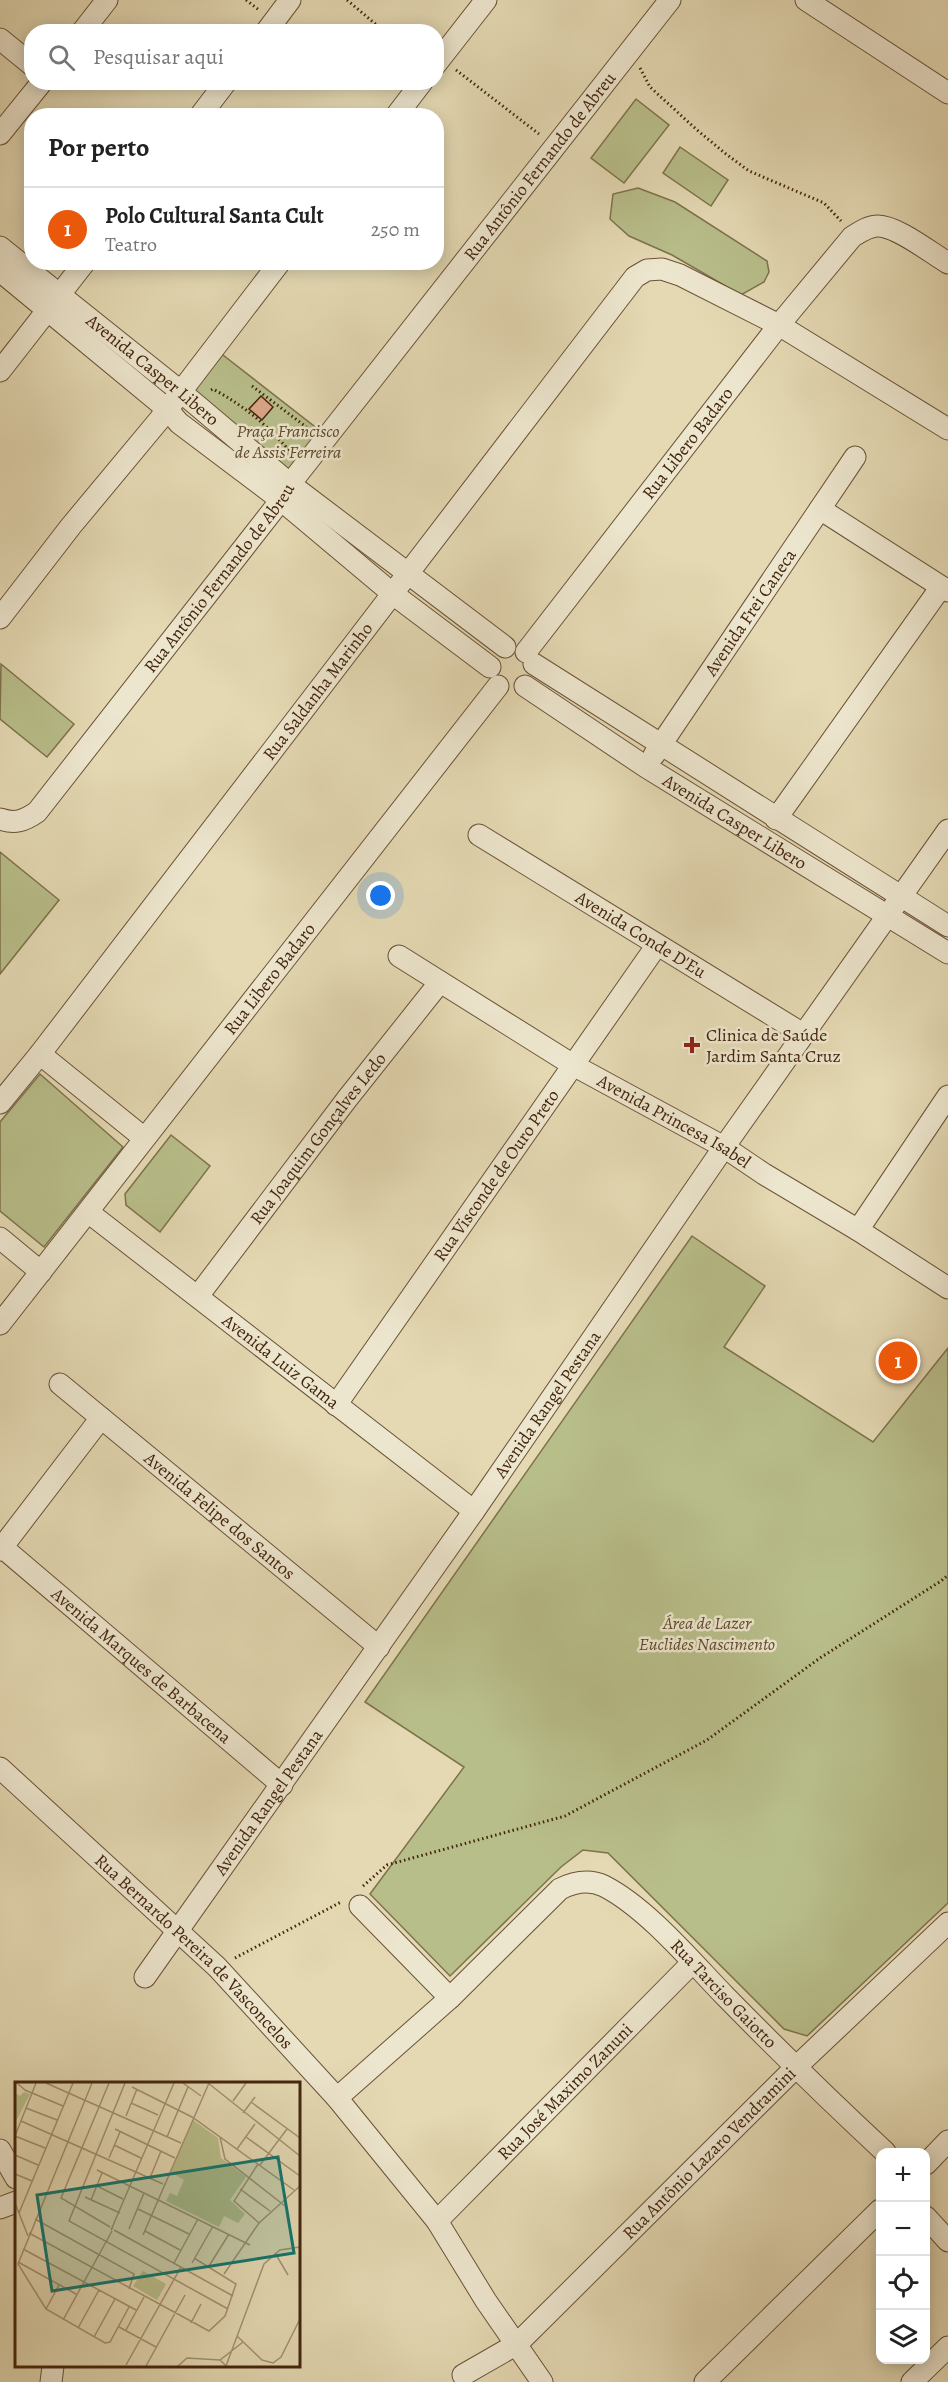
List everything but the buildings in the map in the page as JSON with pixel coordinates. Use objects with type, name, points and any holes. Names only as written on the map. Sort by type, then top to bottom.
[{"type":"street","points":[[88,24],[107,0]]},
{"type":"street","points":[[272,24],[290,0]]},
{"type":"street","points":[[444,55],[486,0]]},
{"type":"street","name":"Rua Antônio Fernando de Abreu","points":[[0,819],[8,822],[23,822],[37,812],[670,0]]},
{"type":"street","points":[[806,0],[948,93]]},
{"type":"street","points":[[0,39],[24,58]]},
{"type":"street","points":[[0,134],[36,90]]},
{"type":"street","points":[[206,108],[220,90]]},
{"type":"street","points":[[402,108],[416,90]]},
{"type":"street","points":[[852,237],[866,228],[879,225],[895,231],[948,263]]},
{"type":"street","name":"Rua Libero Badaro","points":[[530,658],[779,325],[852,237]]},
{"type":"street","name":"Avenida Casper Libero","points":[[0,247],[179,423],[290,486],[393,594],[490,667]]},
{"type":"street","points":[[0,371],[80,270]]},
{"type":"street","points":[[0,618],[71,526],[167,409],[274,270]]},
{"type":"street","name":"Rua Saldanha Marinho","points":[[0,1103],[410,573],[635,277],[647,270],[680,275],[779,325]]},
{"type":"street","name":"Avenida Casper Libero","points":[[0,272],[54,302],[180,391],[290,486],[410,573],[505,647]]},
{"type":"street","points":[[779,325],[948,429]]},
{"type":"street","name":"Avenida Frei Caneca","points":[[646,767],[855,457]]},
{"type":"street","points":[[776,819],[944,589],[820,509]]},
{"type":"street","points":[[516,646],[530,658],[534,674],[525,686],[512,691],[498,686],[493,681],[490,667],[495,653],[505,647],[516,646]]},
{"type":"street","name":"Avenida Casper Libero","points":[[530,658],[776,819],[948,926]]},
{"type":"street","name":"Rua Libero Badaro","points":[[0,1324],[498,686]]},
{"type":"street","name":"Avenida Casper Libero","points":[[525,686],[646,767],[948,953]]},
{"type":"street","name":"Avenida Rangel Pestana","points":[[145,1977],[379,1647],[724,1147],[948,830]]},
{"type":"street","name":"Avenida Conde D'Eu","points":[[479,835],[803,1034]]},
{"type":"street","name":"Rua Visconde de Ouro Preto","points":[[336,1405],[657,945]]},
{"type":"street","name":"Avenida Princesa Isabel","points":[[399,956],[573,1065],[724,1147],[948,1288]]},
{"type":"street","name":"Rua Joaquim Gonçalves Ledo","points":[[198,1296],[347,1099],[440,982]]},
{"type":"street","points":[[40,1054],[144,1138]]},
{"type":"street","points":[[858,1230],[944,1109]]},
{"type":"street","name":"Avenida Luiz Gama","points":[[88,1212],[474,1511]]},
{"type":"street","points":[[0,1238],[41,1272]]},
{"type":"street","name":"Avenida Felipe dos Santos","points":[[60,1384],[379,1647]]},
{"type":"street","points":[[1,1548],[101,1418]]},
{"type":"street","name":"Avenida Marques de Barbacena","points":[[1,1548],[282,1785]]},
{"type":"street","name":"Rua Bernardo Pereira de Vasconcelos","points":[[0,1768],[217,1967],[337,2098],[437,2221],[486,2301],[542,2382]]},
{"type":"street","name":"Rua Tarciso Gaiotto","points":[[450,1998],[560,1888],[575,1882],[588,1882],[603,1886],[643,1914],[795,2068],[881,2148]]},
{"type":"street","points":[[337,2098],[450,1998],[355,1899]]},
{"type":"street","name":"Rua Antônio Lazaro Vendramini","points":[[463,2374],[517,2344],[795,2068],[948,1923]]},
{"type":"street","name":"Rua José Maximo Zanuni","points":[[437,2221],[692,1963]]},
{"type":"street","points":[[930,2160],[948,2141]]},
{"type":"street","points":[[0,2150],[15,2176]]},
{"type":"street","points":[[0,2208],[15,2202]]},
{"type":"street","points":[[705,2382],[876,2214]]},
{"type":"street","points":[[930,2221],[948,2241]]},
{"type":"street","points":[[912,2382],[948,2347]]},
{"type":"street","points":[[51,2382],[53,2367]]},
{"type":"path","points":[[347,0],[376,24]]},
{"type":"path","points":[[631,50],[650,87],[697,130],[748,171],[824,202],[852,237]]},
{"type":"path","points":[[444,65],[555,147]]},
{"type":"path","points":[[252,386],[325,441]]},
{"type":"path","points":[[206,392],[213,389],[241,404],[275,434],[292,455],[290,486]]},
{"type":"path","points":[[217,1967],[355,1899],[387,1865],[565,1816],[575,1811],[707,1740],[820,1658],[948,1575]]},
{"type":"green space","points":[[636,99],[669,125],[624,183],[591,158]]},
{"type":"green space","points":[[680,147],[728,180],[711,206],[663,173]]},
{"type":"green space","points":[[638,188],[675,202],[767,261],[769,272],[764,282],[741,295],[672,255],[629,236],[610,219],[613,194]]},
{"type":"green space","name":"Praça Francisco de Assis Ferreira","points":[[214,348],[328,437],[293,481],[180,391]]},
{"type":"green space","points":[[1,664],[74,724],[47,757],[0,719]]},
{"type":"green space","points":[[0,852],[59,900],[0,974]]},
{"type":"green space","points":[[40,1074],[123,1147],[44,1247],[0,1211],[0,1122]]},
{"type":"green space","points":[[171,1135],[210,1166],[160,1232],[126,1205],[125,1194]]},
{"type":"green space","name":"Área de Lazer Euclides Nascimento","points":[[692,1236],[765,1286],[724,1347],[873,1442],[948,1348],[948,1903],[807,2036],[784,2029],[608,1853],[583,1850],[561,1867],[450,1976],[370,1894],[464,1767],[365,1702]]},
{"type":"place","name":"Clinica de Saúde Jardim Santa Cruz","points":[[692,1045]]},
{"type":"place","name":"Polo Cultural Santa Cult","points":[[898,1361]]}]
